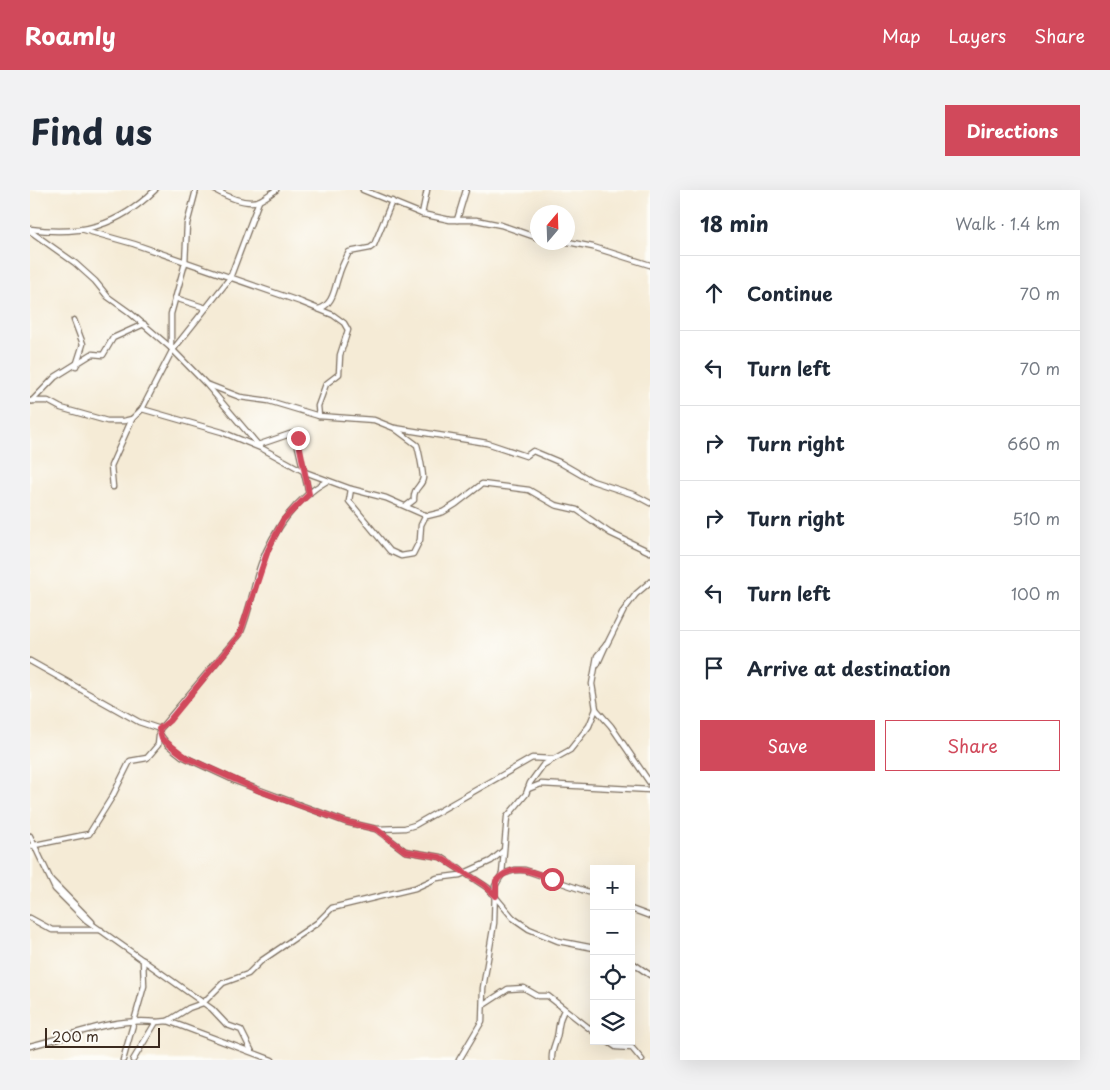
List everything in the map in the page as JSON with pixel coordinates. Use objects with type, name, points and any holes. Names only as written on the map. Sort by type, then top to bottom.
[{"type":"street","points":[[30,230],[81,229],[125,215],[155,190]]},
{"type":"street","points":[[172,350],[170,329],[175,298],[186,263],[187,224],[196,190]]},
{"type":"street","points":[[214,190],[243,200],[259,201]]},
{"type":"street","points":[[113,487],[111,466],[132,419],[142,409],[172,350],[230,278],[259,201],[276,190]]},
{"type":"street","points":[[363,190],[422,214],[500,225],[530,235]]},
{"type":"street","points":[[422,214],[427,190]]},
{"type":"street","points":[[457,220],[466,190]]},
{"type":"street","points":[[319,309],[325,307],[330,301],[349,252],[370,248],[374,245],[392,201]]},
{"type":"street","points":[[81,229],[134,244],[319,309],[340,319],[348,330],[340,355],[339,374],[326,384],[318,406],[318,416]]},
{"type":"street","points":[[30,230],[76,263],[108,297],[144,324],[172,350],[207,385],[258,445],[305,472],[432,516],[443,512],[482,484],[514,487],[534,492],[555,505],[577,510],[610,533],[650,552]]},
{"type":"street","points":[[575,243],[593,247],[650,265]]},
{"type":"street","points":[[175,298],[206,308]]},
{"type":"street","points":[[74,320],[83,344],[76,366]]},
{"type":"street","points":[[31,401],[55,377],[76,366],[92,354],[103,355],[113,338],[144,324]]},
{"type":"street","points":[[207,385],[240,397],[269,401],[318,416],[370,419],[394,428],[487,443],[526,456],[533,451],[567,466],[592,481],[635,495],[650,503]]},
{"type":"street","points":[[31,401],[48,401],[60,408],[106,421],[124,422],[132,419]]},
{"type":"street","points":[[142,409],[222,432],[263,448]]},
{"type":"street","points":[[394,428],[416,445],[423,475],[422,481],[415,489],[414,500],[406,506]]},
{"type":"street","points":[[258,445],[295,434],[309,494]]},
{"type":"street","points":[[32,845],[89,834],[112,797],[130,760],[147,758],[158,745],[159,731],[237,638],[246,620],[259,570],[283,520],[309,494],[327,481]]},
{"type":"street","points":[[351,489],[349,501],[390,551],[397,556],[412,554],[420,540],[421,525],[426,515]]},
{"type":"street","points":[[502,874],[507,817],[526,794],[530,783],[543,765],[570,750],[589,726],[596,709],[592,684],[597,656],[607,644],[624,610],[636,594],[650,582]]},
{"type":"street","points":[[30,661],[87,692],[96,699],[159,731],[168,745],[182,756],[238,782],[332,818],[376,829],[405,828],[415,825],[532,758],[553,759]]},
{"type":"street","points":[[596,709],[611,726],[650,783]]},
{"type":"street","points":[[530,783],[650,790]]},
{"type":"street","points":[[526,794],[528,788],[536,784]]},
{"type":"street","points":[[376,829],[405,851],[440,857],[466,872],[496,896],[513,918],[529,929],[558,941],[590,947]]},
{"type":"street","points":[[30,836],[32,845],[59,895],[100,930],[215,1011],[227,1025],[242,1031],[251,1050]]},
{"type":"street","points":[[168,1021],[203,1002],[220,985],[248,974],[261,961],[317,923],[332,908],[364,902],[415,888],[437,878],[466,872],[491,861],[503,851]]},
{"type":"street","points":[[459,1060],[482,1021],[482,988],[496,896],[496,881],[502,874],[515,870],[526,870],[590,893]]},
{"type":"street","points":[[634,910],[650,916]]},
{"type":"street","points":[[30,918],[52,930],[100,930]]},
{"type":"street","points":[[123,1060],[145,977],[144,960]]},
{"type":"street","points":[[635,965],[650,975]]},
{"type":"street","points":[[485,1004],[508,989],[519,988],[538,996],[548,996],[590,1029]]},
{"type":"street","points":[[552,1060],[557,1027],[564,1010]]},
{"type":"street","points":[[30,1046],[86,1028],[134,1021],[168,1021],[251,1050],[272,1060]]},
{"type":"street","points":[[133,1060],[156,1022]]},
{"type":"street","points":[[613,1045],[616,1047],[632,1048],[642,1060]]},
{"type":"route","points":[[298,438],[300,458],[309,494],[283,520],[261,564],[246,620],[240,634],[169,721],[159,729],[162,739],[182,756],[223,773],[234,781],[332,818],[376,829],[405,851],[440,857],[466,872],[496,896],[496,881],[504,873],[522,870],[552,879]]}]
